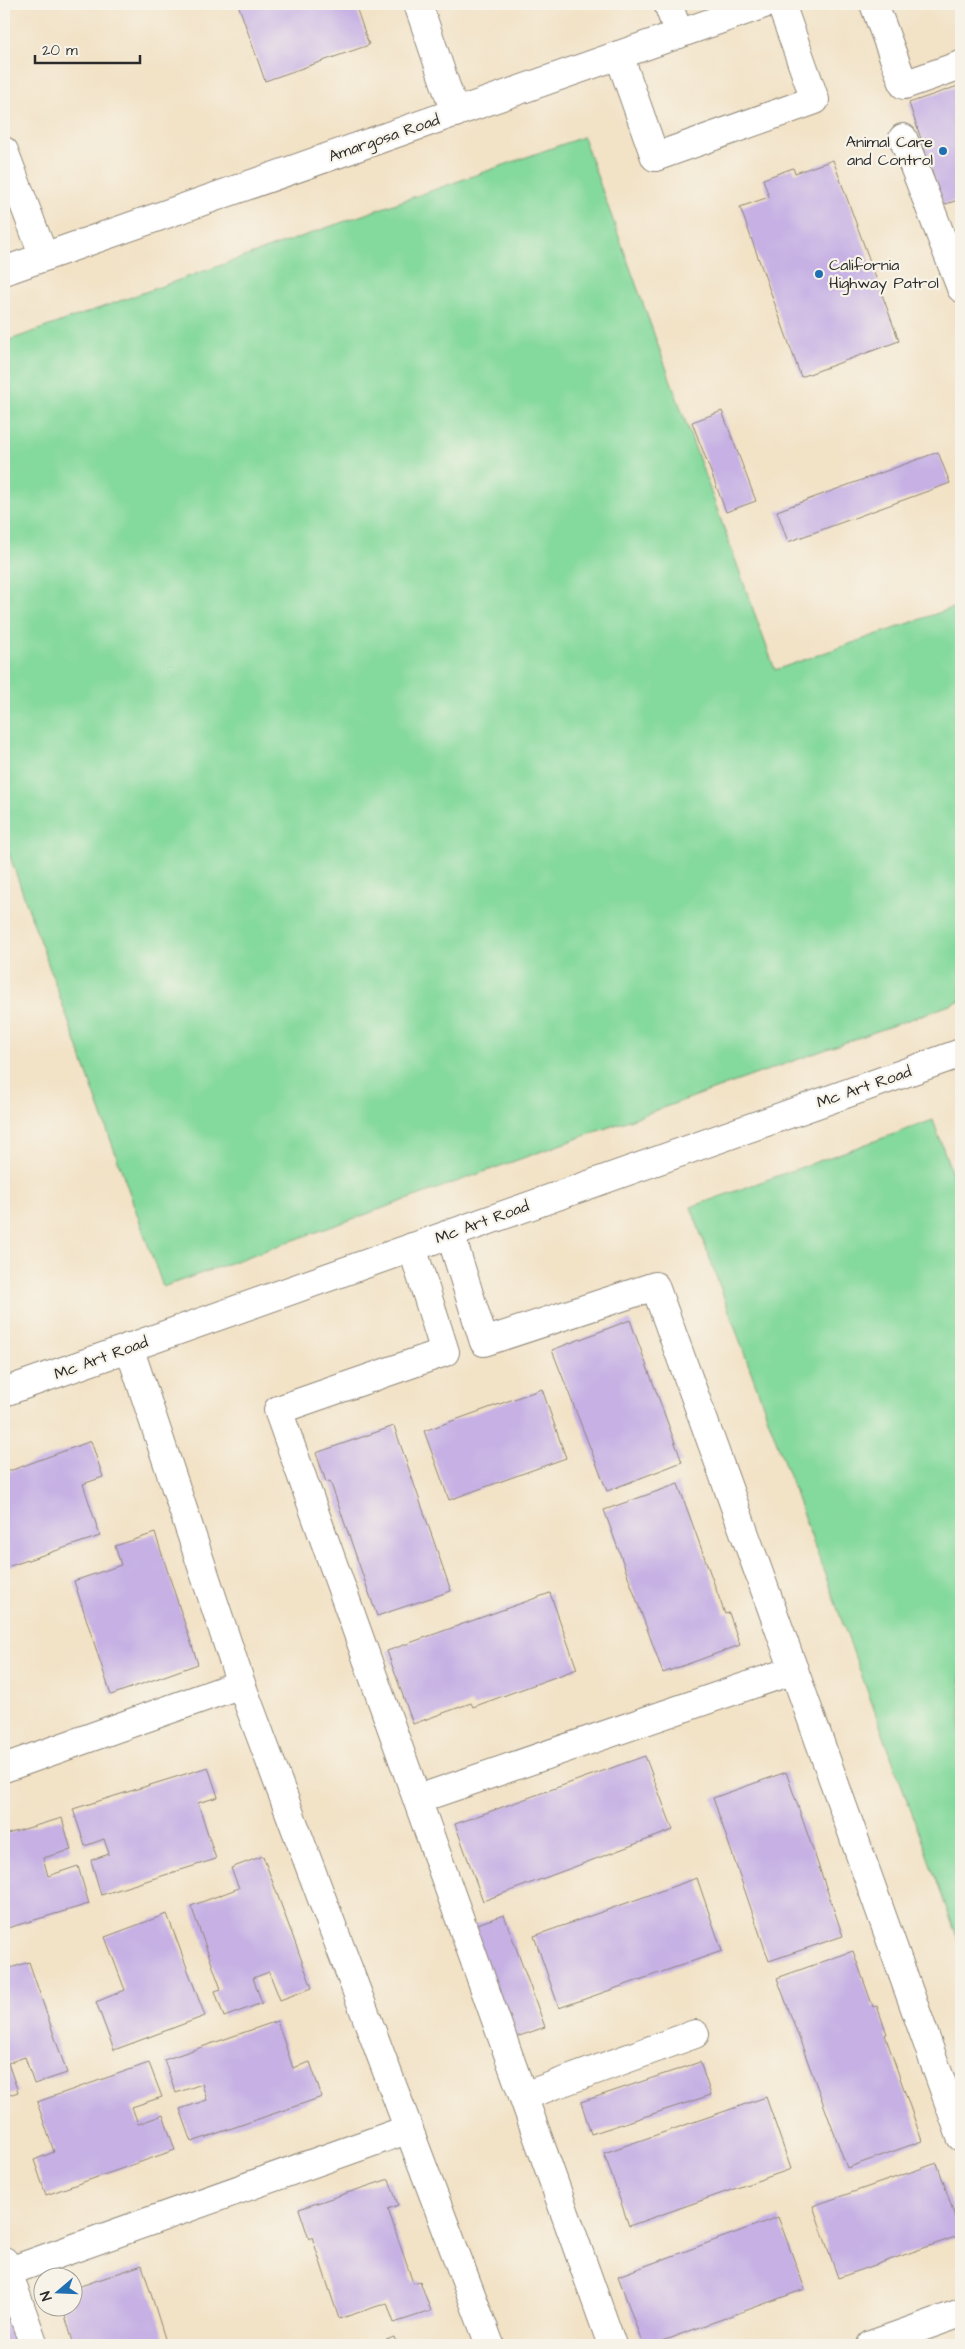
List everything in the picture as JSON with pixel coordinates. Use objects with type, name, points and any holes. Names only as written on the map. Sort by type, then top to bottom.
[{"type":"street","points":[[418,4],[455,113]]},
{"type":"street","points":[[668,4],[679,34]]},
{"type":"street","name":"Amargosa Road","points":[[4,271],[764,4]]},
{"type":"street","points":[[619,54],[655,157],[815,100],[781,4]]},
{"type":"street","points":[[874,4],[904,85],[961,65]]},
{"type":"street","points":[[903,138],[961,288]]},
{"type":"street","points":[[4,151],[44,257]]},
{"type":"street","name":"Mc Art Road","points":[[4,1392],[961,1053]]},
{"type":"street","points":[[450,1233],[484,1342],[655,1286],[961,2137]]},
{"type":"street","points":[[412,1247],[445,1352],[278,1410],[612,2345]]},
{"type":"street","points":[[129,1347],[241,1684],[490,2345]]},
{"type":"street","points":[[418,1799],[794,1670]]},
{"type":"street","points":[[4,1768],[241,1684]]},
{"type":"street","points":[[524,2096],[695,2034]]},
{"type":"street","points":[[34,2345],[6,2266],[409,2129]]},
{"type":"street","points":[[871,2345],[961,2315]]},
{"type":"green space","points":[[583,137],[775,670],[961,605],[961,1001],[163,1287],[4,840],[4,342]]},
{"type":"green space","points":[[933,1120],[961,1199],[961,1948],[691,1207]]},
{"type":"building","points":[[238,4],[355,4],[369,45],[265,81]]},
{"type":"building","name":"Animal Care and Control","points":[[961,85],[961,199],[943,205],[909,103]]},
{"type":"building","name":"California Highway Patrol","points":[[833,160],[899,341],[801,377],[740,207],[769,197],[763,179],[793,168],[795,173]]},
{"type":"building","points":[[722,411],[756,501],[726,512],[692,422]]},
{"type":"building","points":[[938,452],[950,483],[788,542],[777,511]]},
{"type":"building","points":[[630,1320],[682,1462],[607,1491],[552,1350]]},
{"type":"building","points":[[542,1389],[566,1458],[449,1500],[424,1431]]},
{"type":"building","points":[[394,1426],[451,1591],[377,1616],[330,1481],[326,1482],[316,1453]]},
{"type":"building","points":[[91,1441],[103,1477],[83,1484],[100,1536],[4,1568],[4,1473]]},
{"type":"building","points":[[678,1484],[725,1614],[729,1613],[740,1645],[663,1673],[604,1510]]},
{"type":"building","points":[[155,1533],[198,1664],[111,1695],[74,1581],[121,1565],[115,1546]]},
{"type":"building","points":[[550,1593],[577,1669],[473,1707],[471,1703],[413,1724],[387,1651]]},
{"type":"building","points":[[645,1756],[673,1830],[483,1901],[455,1824]]},
{"type":"building","points":[[208,1767],[218,1797],[198,1803],[216,1859],[101,1895],[91,1860],[109,1854],[104,1839],[85,1846],[73,1809]]},
{"type":"building","points":[[786,1772],[843,1936],[769,1961],[713,1798]]},
{"type":"building","points":[[62,1818],[71,1850],[43,1858],[48,1876],[78,1866],[89,1904],[4,1929],[4,1835]]},
{"type":"building","points":[[263,1856],[312,1988],[280,2000],[269,1972],[253,1978],[262,2003],[224,2017],[215,1991],[221,1989],[191,1906],[239,1888],[231,1868]]},
{"type":"building","points":[[697,1878],[722,1951],[559,2008],[534,1936]]},
{"type":"building","points":[[167,1914],[205,2016],[114,2050],[96,2002],[125,1990],[105,1937]]},
{"type":"building","points":[[504,1915],[545,2027],[511,2039],[471,1926]]},
{"type":"building","points":[[853,1951],[873,2007],[877,2006],[887,2034],[885,2035],[922,2141],[847,2168],[777,1978]]},
{"type":"building","points":[[29,1962],[67,2073],[34,2084],[25,2057],[8,2063],[18,2092],[4,2097],[4,1970]]},
{"type":"building","points":[[277,2021],[293,2068],[310,2062],[322,2097],[192,2142],[180,2109],[207,2100],[202,2084],[176,2093],[164,2060]]},
{"type":"building","points":[[700,2062],[711,2095],[591,2134],[581,2102]]},
{"type":"building","points":[[149,2063],[162,2097],[132,2107],[138,2124],[163,2115],[175,2150],[46,2195],[34,2160],[54,2152],[37,2102]]},
{"type":"building","points":[[766,2097],[791,2169],[629,2226],[604,2153]]},
{"type":"building","points":[[937,2163],[961,2235],[838,2278],[813,2206]]},
{"type":"building","points":[[389,2179],[398,2205],[388,2209],[413,2283],[420,2281],[431,2311],[394,2323],[387,2303],[339,2319],[312,2237],[309,2239],[299,2209]]},
{"type":"building","points":[[778,2217],[805,2289],[651,2345],[643,2345],[618,2276]]},
{"type":"building","points":[[142,2265],[167,2345],[74,2345],[65,2316],[82,2316],[82,2286]]},
{"type":"building","points":[[4,2295],[22,2345],[4,2345]]},
{"type":"building","points":[[394,2337],[397,2345],[374,2345]]},
{"type":"place","name":"Animal Care and Control","points":[[943,151]]},
{"type":"place","name":"California Highway Patrol","points":[[819,274]]}]
